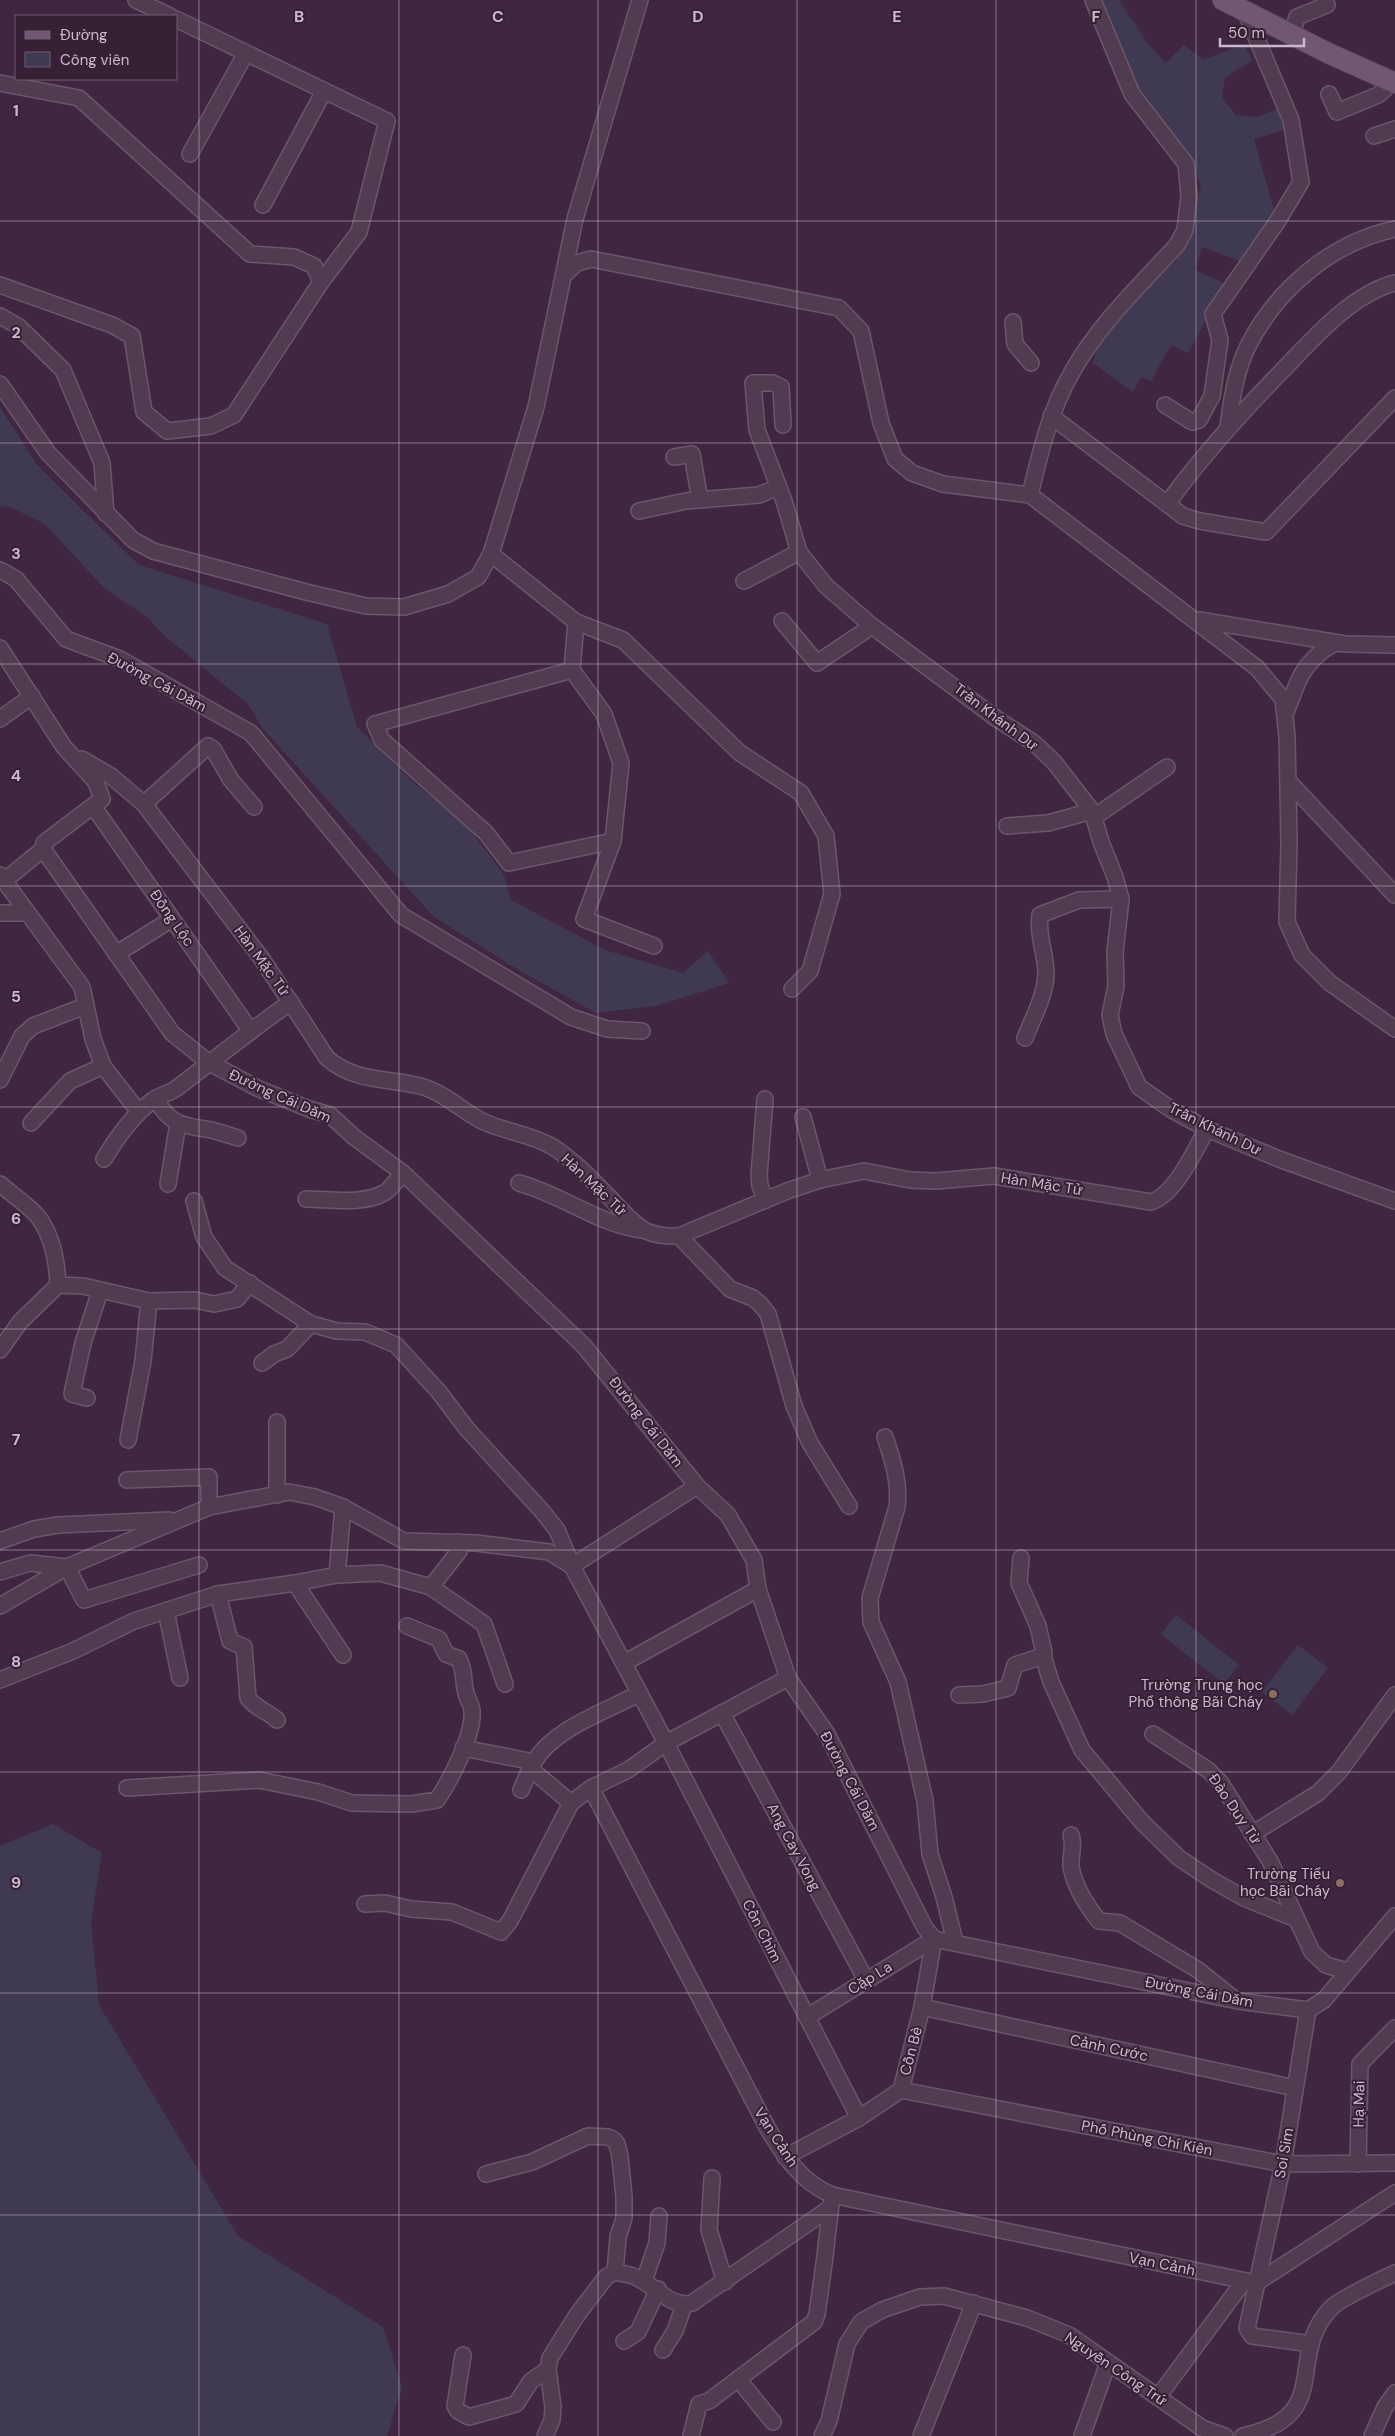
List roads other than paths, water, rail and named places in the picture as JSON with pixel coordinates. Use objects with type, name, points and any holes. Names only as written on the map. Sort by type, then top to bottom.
[{"type":"main road","points":[[1224,0],[1292,35],[1394,82]]},
{"type":"street","points":[[136,0],[168,15]]},
{"type":"street","points":[[0,384],[48,453],[133,540],[153,552],[366,606],[404,607],[448,594],[478,577],[491,554],[536,407],[575,219],[640,0]]},
{"type":"street","points":[[1030,495],[1051,416],[1071,372],[1101,329],[1176,245],[1185,230],[1189,196],[1186,164],[1132,94],[1093,0]]},
{"type":"street","points":[[1292,35],[1297,17],[1327,5]]},
{"type":"street","points":[[1164,405],[1192,422],[1199,420],[1212,396],[1220,340],[1213,314],[1277,222],[1301,182],[1291,120],[1245,11]]},
{"type":"street","points":[[0,285],[112,325],[132,336],[144,412],[167,431],[211,426],[234,415],[321,282],[360,232],[387,121],[178,20]]},
{"type":"street","points":[[190,154],[246,53]]},
{"type":"street","points":[[1329,94],[1337,112],[1378,95],[1394,82]]},
{"type":"street","points":[[0,83],[79,98],[250,254],[294,257],[314,266],[321,282]]},
{"type":"street","points":[[263,205],[324,91]]},
{"type":"street","points":[[1374,136],[1395,129]]},
{"type":"street","points":[[1228,427],[1231,399],[1247,347],[1270,313],[1308,270],[1347,245],[1395,229]]},
{"type":"street","points":[[564,275],[577,263],[592,259],[839,308],[862,331],[881,422],[895,459],[912,473],[943,484],[1030,495],[1257,668],[1283,698],[1288,781],[1287,922],[1302,955],[1330,983],[1395,1029]]},
{"type":"street","points":[[1167,504],[1196,464],[1228,427],[1323,328],[1360,299],[1395,283]]},
{"type":"street","points":[[0,316],[18,326],[64,370],[102,463],[106,514]]},
{"type":"street","points":[[1013,322],[1015,344],[1031,363]]},
{"type":"street","name":"Trần Khánh Dư","points":[[783,426],[781,387],[773,383],[753,383],[757,430],[778,487],[798,552],[826,586],[872,626],[997,719],[1034,743],[1054,762],[1093,814],[1121,899],[1115,952],[1116,986],[1110,1015],[1114,1034],[1126,1063],[1139,1087],[1172,1110],[1207,1129],[1279,1159],[1395,1201]]},
{"type":"street","points":[[1051,416],[1183,516],[1200,521],[1266,532],[1395,398]]},
{"type":"street","points":[[674,457],[692,454],[700,500]]},
{"type":"street","points":[[639,511],[700,500],[759,495],[778,487]]},
{"type":"street","points":[[744,581],[798,552]]},
{"type":"street","points":[[491,554],[576,622],[622,640],[740,753],[801,793],[826,836],[832,894],[810,971],[792,989]]},
{"type":"street","name":"Đường Cái Dăm","points":[[0,570],[16,579],[66,638],[120,659],[251,733],[402,915],[571,1017],[607,1029],[642,1031]]},
{"type":"street","points":[[1195,620],[1345,644]]},
{"type":"street","points":[[782,621],[818,663],[872,626]]},
{"type":"street","points":[[576,622],[572,670],[604,714],[621,763],[613,841],[584,919],[654,946]]},
{"type":"street","points":[[1285,715],[1302,673],[1334,643],[1395,645]]},
{"type":"street","points":[[0,648],[64,747],[82,765],[101,793],[102,799],[50,837],[44,843],[43,850],[2,878],[82,987],[92,1039],[103,1066],[139,1112]]},
{"type":"street","points":[[572,670],[375,724],[382,740],[486,833],[509,863],[613,841]]},
{"type":"street","points":[[0,719],[32,696]]},
{"type":"street","points":[[144,804],[208,746],[213,749],[231,780],[254,806]]},
{"type":"street","name":"Hàn Mặc Tử","points":[[64,747],[111,776],[144,804],[262,959],[327,1058],[338,1068],[363,1078],[420,1086],[441,1094],[482,1121],[505,1130],[532,1137],[553,1147],[574,1163],[625,1214],[645,1230],[660,1236],[679,1236],[820,1180],[864,1171],[910,1180],[936,1181],[994,1176],[1151,1202],[1160,1199],[1176,1181],[1207,1129]]},
{"type":"street","points":[[1006,826],[1048,824],[1093,814],[1167,767]]},
{"type":"street","points":[[1288,781],[1395,895]]},
{"type":"street","name":"Đồng Lộc","points":[[93,806],[250,1030]]},
{"type":"street","name":"Đường Cái Dăm","points":[[43,850],[172,1033],[208,1062],[257,1088],[330,1115],[354,1137],[402,1173],[584,1346],[698,1486],[728,1515],[754,1560],[758,1589],[788,1678],[827,1734],[925,1928],[934,1939],[1238,2001],[1308,2010]]},
{"type":"street","points":[[1025,1038],[1044,991],[1046,974],[1044,950],[1038,926],[1040,915],[1079,900],[1121,899]]},
{"type":"street","points":[[0,913],[27,913]]},
{"type":"street","points":[[116,954],[172,919]]},
{"type":"street","points":[[104,1159],[115,1141],[139,1112],[156,1099],[175,1090],[250,1030],[292,1002]]},
{"type":"street","points":[[0,1080],[22,1036],[33,1026],[85,1006]]},
{"type":"street","points":[[31,1122],[70,1081],[103,1066]]},
{"type":"street","points":[[765,1098],[758,1175],[766,1200]]},
{"type":"street","points":[[156,1099],[163,1111],[187,1128],[212,1130],[238,1138]]},
{"type":"street","points":[[803,1117],[820,1180]]},
{"type":"street","points":[[168,1184],[178,1123]]},
{"type":"street","points":[[306,1199],[360,1199],[377,1195],[386,1192],[402,1173]]},
{"type":"street","points":[[519,1183],[554,1195],[607,1222],[645,1230]]},
{"type":"street","points":[[0,1184],[41,1219],[50,1239],[57,1266],[58,1285]]},
{"type":"street","points":[[0,1200],[16,1199]]},
{"type":"street","name":"Cồn Chìm","points":[[194,1201],[204,1237],[214,1255],[225,1268],[311,1324],[337,1331],[365,1332],[396,1345],[439,1392],[467,1429],[557,1530],[572,1566],[859,2118]]},
{"type":"street","points":[[679,1236],[730,1289],[753,1298],[762,1305],[768,1314],[794,1406],[810,1443],[849,1506]]},
{"type":"street","points":[[0,1350],[20,1322],[58,1285],[82,1286],[100,1292],[149,1301],[195,1300],[214,1304],[237,1299],[250,1283]]},
{"type":"street","points":[[87,1398],[72,1394],[83,1343],[100,1292]]},
{"type":"street","points":[[128,1440],[143,1361],[149,1301]]},
{"type":"street","points":[[262,1363],[274,1354],[287,1349],[311,1324]]},
{"type":"street","points":[[277,1422],[277,1495]]},
{"type":"street","points":[[884,1437],[895,1465],[898,1494],[897,1507],[872,1591],[871,1622],[898,1682],[925,1801],[930,1854],[944,1897],[955,1942]]},
{"type":"street","points":[[127,1480],[209,1477],[209,1507]]},
{"type":"street","points":[[0,1606],[67,1567],[209,1507],[289,1492],[315,1496],[344,1507],[404,1541],[457,1542],[549,1552],[572,1566],[698,1486]]},
{"type":"street","points":[[337,1575],[344,1507]]},
{"type":"street","points":[[0,1541],[34,1529],[58,1525],[180,1520]]},
{"type":"street","points":[[431,1588],[459,1551],[457,1542]]},
{"type":"street","points":[[1021,1558],[1019,1583],[1038,1626],[1043,1656],[1051,1682],[1082,1750],[1142,1822],[1179,1858],[1244,1898],[1296,1919]]},
{"type":"street","points":[[0,1572],[30,1563],[67,1567]]},
{"type":"street","points":[[67,1567],[84,1600],[200,1566]]},
{"type":"street","points":[[0,1680],[73,1651],[134,1621],[218,1594],[337,1575],[380,1572],[431,1588],[484,1624],[505,1684]]},
{"type":"street","points":[[295,1583],[343,1655]]},
{"type":"street","points":[[624,1663],[758,1589]]},
{"type":"street","points":[[218,1594],[230,1641],[244,1647],[248,1698],[253,1705],[267,1710],[277,1720]]},
{"type":"street","points":[[166,1611],[180,1678]]},
{"type":"street","points":[[127,1788],[259,1780],[318,1792],[352,1803],[412,1804],[437,1800],[450,1781],[464,1748],[472,1711],[465,1692],[465,1671],[460,1659],[446,1654],[439,1640],[407,1626]]},
{"type":"street","points":[[960,1695],[983,1694],[1008,1688],[1015,1665],[1043,1656]]},
{"type":"street","points":[[365,1904],[385,1903],[411,1909],[452,1912],[501,1932],[510,1921],[571,1803],[592,1788],[628,1770],[666,1744],[788,1678]]},
{"type":"street","points":[[521,1790],[532,1766],[546,1748],[572,1727],[638,1694]]},
{"type":"street","points":[[1252,1834],[1318,1793],[1339,1772],[1395,1695]]},
{"type":"street","name":"Ang Cay Vong","points":[[722,1713],[866,1980]]},
{"type":"street","name":"Đào Duy Từ","points":[[1153,1734],[1208,1770],[1220,1782],[1270,1861],[1312,1952],[1326,1965],[1347,1971]]},
{"type":"street","points":[[464,1748],[532,1766],[571,1803]]},
{"type":"street","name":"Vạn Cảnh","points":[[592,1788],[768,2129],[785,2157],[831,2202],[1250,2282]]},
{"type":"street","points":[[1071,1835],[1074,1845],[1071,1865],[1086,1904],[1099,1921],[1120,1923],[1198,1970],[1238,2001]]},
{"type":"street","points":[[1308,2010],[1324,2000],[1347,1971],[1394,1919]]},
{"type":"street","name":"Cặp La","points":[[807,2017],[934,1939]]},
{"type":"street","name":"Cồn Bè","points":[[785,2157],[859,2118],[901,2090],[922,2007],[934,1939]]},
{"type":"street","name":"Cảnh Cước","points":[[922,2007],[1295,2088]]},
{"type":"street","name":"Soi Sim","points":[[1308,2010],[1283,2164],[1250,2282],[1247,2328],[1248,2333],[1252,2336],[1311,2344]]},
{"type":"street","name":"Hạ Mai","points":[[1358,2164],[1360,2064],[1395,2028]]},
{"type":"street","name":"Phố Phùng Chí Kiên","points":[[901,2090],[1283,2164],[1395,2163]]},
{"type":"street","points":[[486,2174],[532,2162],[588,2136],[608,2137],[614,2140],[620,2156],[624,2197],[624,2218],[618,2237],[615,2272]]},
{"type":"street","points":[[712,2178],[709,2230],[724,2282]]},
{"type":"street","points":[[1158,2397],[1250,2282],[1395,2193]]},
{"type":"street","points":[[545,2436],[552,2420],[553,2407],[548,2369],[550,2358],[577,2315],[606,2277],[615,2272],[644,2281],[674,2302],[684,2305],[724,2282],[831,2202]]},
{"type":"street","points":[[691,2436],[699,2404],[709,2401],[814,2322],[817,2314],[831,2202]]},
{"type":"street","points":[[644,2281],[657,2243],[659,2216]]},
{"type":"street","points":[[1243,2436],[1261,2432],[1287,2419],[1301,2398],[1311,2344],[1320,2322],[1332,2307],[1395,2272]]},
{"type":"street","points":[[624,2341],[638,2332],[658,2289]]},
{"type":"street","name":"Nguyễn Công Trứ","points":[[822,2436],[829,2421],[847,2344],[862,2322],[882,2310],[920,2297],[944,2296],[1027,2318],[1069,2335],[1202,2428],[1225,2436]]},
{"type":"street","points":[[922,2436],[974,2303]]},
{"type":"street","points":[[663,2350],[675,2331],[684,2305]]},
{"type":"street","points":[[463,2355],[455,2406],[458,2411],[469,2417],[516,2404],[532,2381],[548,2369]]},
{"type":"street","points":[[1082,2436],[1108,2363]]},
{"type":"street","points":[[738,2379],[773,2422]]},
{"type":"street","points":[[1372,2436],[1385,2406],[1395,2393]]},
{"type":"place","name":"Trường Trung học Phổ thông Bãi Cháy","points":[[1273,1694]]},
{"type":"place","name":"Trường Tiểu học Bãi Cháy","points":[[1340,1883]]}]
